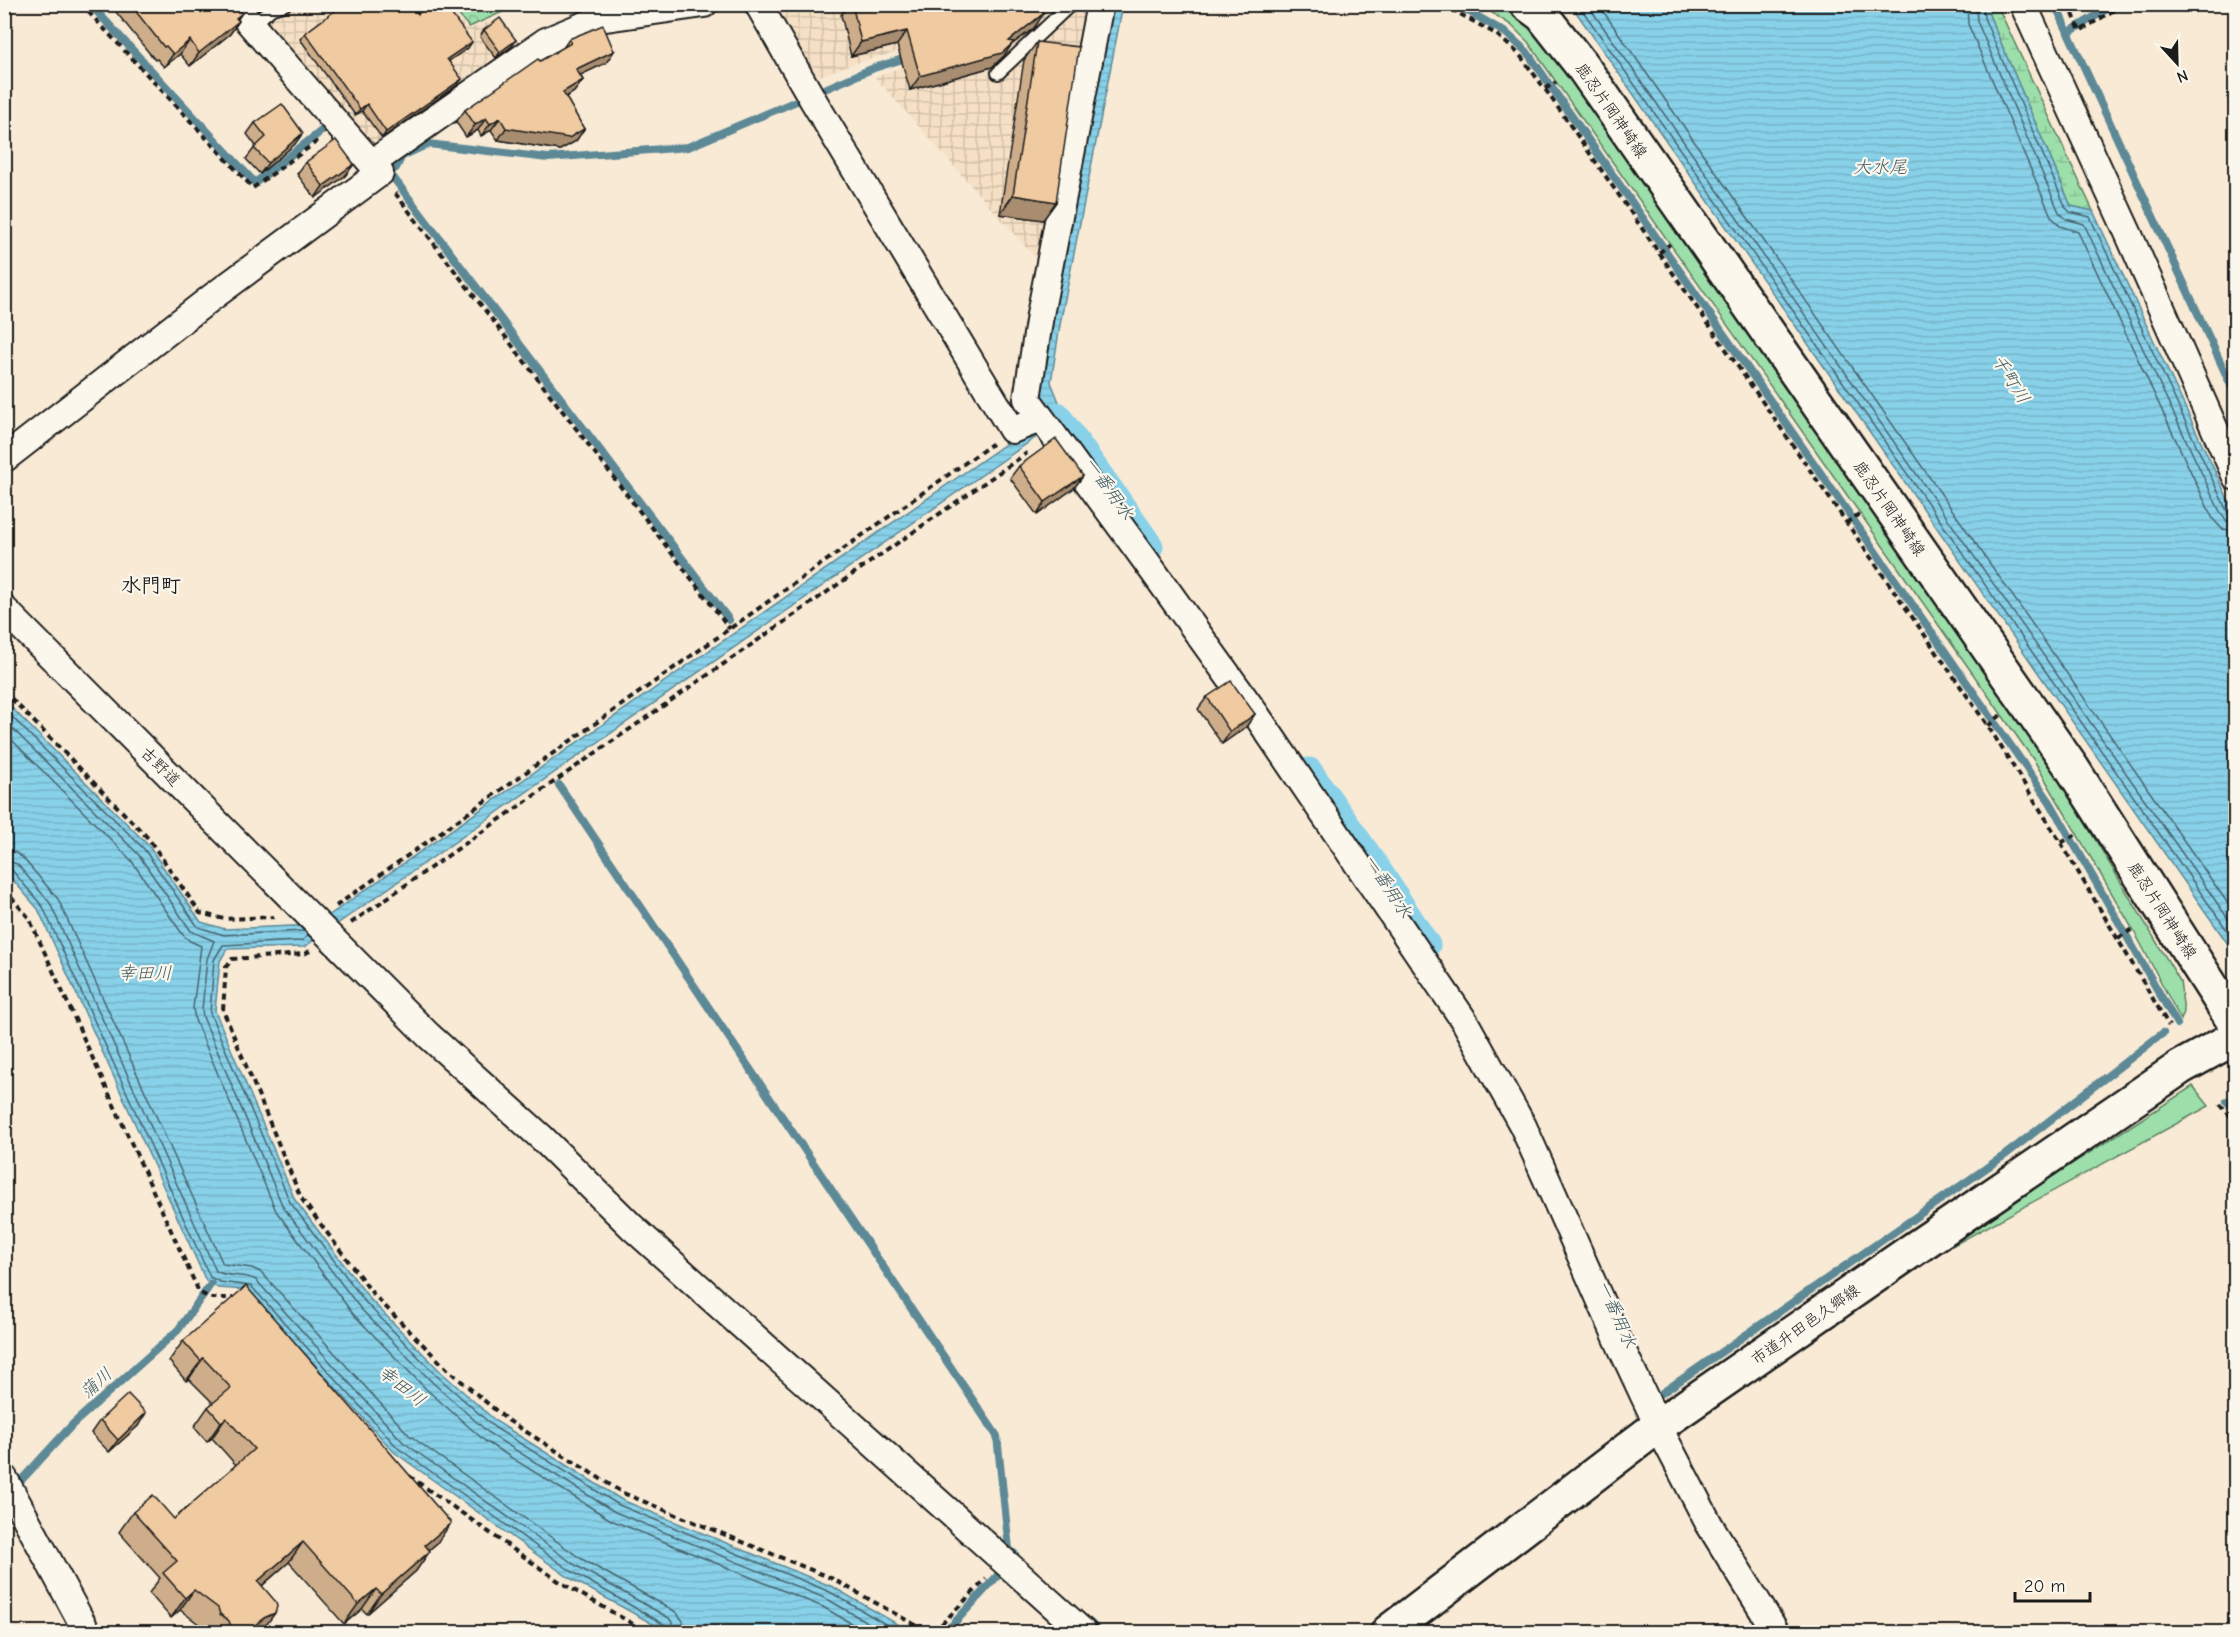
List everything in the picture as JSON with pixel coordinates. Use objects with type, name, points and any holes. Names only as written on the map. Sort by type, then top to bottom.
[{"type":"main road","name":"鹿忍片岡神崎線","points":[[1527,4],[1542,15],[1582,66],[2058,748],[2235,1025]]},
{"type":"main road","name":"市道升田邑久郷線","points":[[1388,1632],[1658,1426],[2181,1067],[2235,1037]]},
{"type":"street","points":[[233,4],[376,168]]},
{"type":"street","points":[[4,459],[376,168],[546,41],[599,19],[704,4]]},
{"type":"street","points":[[758,4],[1012,430],[1044,424]]},
{"type":"street","points":[[1100,4],[1040,315],[1027,399],[1116,518],[1255,713],[1465,1022],[1523,1126],[1658,1426],[1709,1524],[1776,1632]]},
{"type":"street","points":[[2023,4],[2129,235],[2235,477]]},
{"type":"street","name":"古野道","points":[[4,609],[428,1035],[542,1138],[632,1227],[1083,1632]]},
{"type":"street","points":[[9,1487],[87,1632]]},
{"type":"lane","points":[[251,26],[272,8],[285,4]]},
{"type":"lane","points":[[998,73],[1071,4]]},
{"type":"path","points":[[81,4],[253,188],[339,125]]},
{"type":"path","points":[[1442,4],[1496,34],[1519,54],[1547,88],[1989,725],[2063,841],[2169,1026]]},
{"type":"path","points":[[2068,4],[2080,31],[2124,4]]},
{"type":"path","points":[[1547,88],[1554,83]]},
{"type":"path","points":[[376,168],[730,629]]},
{"type":"path","points":[[1661,252],[1668,246]]},
{"type":"path","points":[[928,1632],[831,1578],[623,1493],[506,1419],[447,1369],[373,1294],[301,1198],[224,1010],[226,967],[232,959],[304,954],[321,926],[730,629],[1012,430]]},
{"type":"path","points":[[4,691],[148,838],[200,913],[224,919],[321,926],[1027,453]]},
{"type":"path","points":[[1848,522],[1857,515]]},
{"type":"path","points":[[1989,725],[1998,718]]},
{"type":"path","points":[[2063,841],[2076,834]]},
{"type":"path","points":[[4,889],[29,918],[199,1292],[210,1298],[246,1298]]},
{"type":"path","points":[[2120,937],[2131,930]]},
{"type":"path","points":[[2220,1104],[2235,1123]]},
{"type":"path","points":[[407,1474],[560,1582],[647,1632]]},
{"type":"path","points":[[934,1632],[1003,1561]]},
{"type":"shaded area","points":[[251,4],[445,5],[468,29],[496,19],[516,47],[379,148],[246,8]]},
{"type":"shaded area","points":[[911,4],[948,38],[846,66],[810,80],[766,5]]},
{"type":"shaded area","points":[[1063,5],[1091,5],[1037,260],[875,77]]},
{"type":"green space","points":[[450,5],[518,5],[469,27]]},
{"type":"green space","points":[[1480,5],[1508,5],[1531,23],[1544,38],[2044,754],[2180,981],[2184,1012],[2181,1020],[2135,933],[2035,762],[1528,42],[1511,25]]},
{"type":"green space","points":[[1989,5],[1997,5],[2093,211],[2071,206],[1989,15]]},
{"type":"green space","points":[[2193,1086],[2209,1106],[1952,1246],[1949,1243]]},
{"type":"water","name":"幸田川","points":[[1107,5],[1123,5],[1061,319],[1051,382],[1065,417],[304,947],[227,949],[220,961],[215,1011],[295,1200],[370,1299],[441,1372],[497,1422],[622,1500],[833,1587],[911,1632],[667,1632],[568,1577],[394,1452],[247,1290],[218,1288],[206,1281],[38,909],[5,871],[4,700],[148,845],[201,922],[225,929],[315,925],[1050,413],[1038,387]]},
{"type":"water","name":"大水尾","points":[[1571,5],[1989,5],[1989,15],[2071,206],[2093,211],[2235,514],[2235,954]]},
{"type":"building","points":[[130,4],[234,4],[242,13],[236,18],[239,21],[199,53],[190,40],[173,54],[166,46],[164,47]]},
{"type":"building","points":[[344,4],[411,4],[418,14],[430,4],[444,4],[472,42],[447,59],[462,79],[386,132],[367,104],[360,109],[305,33]]},
{"type":"building","points":[[852,4],[1038,4],[1044,13],[1009,41],[1014,42],[1002,53],[920,76],[907,31],[861,42]]},
{"type":"building","points":[[500,18],[516,40],[500,52],[484,30]]},
{"type":"building","points":[[603,25],[614,51],[576,69],[583,80],[563,92],[584,129],[569,138],[506,128],[500,118],[490,124],[486,118],[475,125],[465,110],[538,59],[540,61],[571,43],[569,39]]},
{"type":"building","points":[[1037,42],[1079,47],[1056,202],[1013,195]]},
{"type":"building","points":[[282,104],[303,133],[268,163],[254,148],[266,137],[255,123]]},
{"type":"building","points":[[336,140],[354,164],[323,186],[306,162]]},
{"type":"building","points":[[1056,439],[1083,476],[1045,502],[1019,466]]},
{"type":"building","points":[[1231,681],[1255,714],[1230,732],[1207,697]]},
{"type":"building","points":[[246,1286],[451,1523],[425,1545],[430,1551],[381,1594],[376,1589],[358,1604],[303,1542],[258,1581],[276,1602],[275,1613],[255,1625],[251,1632],[233,1632],[229,1621],[220,1614],[218,1608],[194,1590],[185,1598],[163,1573],[177,1561],[133,1512],[153,1495],[174,1519],[254,1449],[226,1418],[221,1422],[208,1407],[231,1388],[203,1358],[201,1361],[183,1341]]},
{"type":"building","points":[[128,1394],[146,1413],[118,1440],[100,1420]]},
{"type":"waterway","points":[[90,4],[255,183],[329,125],[331,128]]},
{"type":"waterway","points":[[1456,4],[1506,33],[1527,52],[2050,802],[2177,1024]]},
{"type":"waterway","points":[[2055,4],[2236,396]]},
{"type":"waterway","points":[[2068,33],[2115,4]]},
{"type":"waterway","points":[[729,620],[389,172],[396,168],[402,156],[428,144],[548,158],[688,147],[874,68],[909,57]]},
{"type":"waterway","name":"一番用水","points":[[1057,415],[1150,546]]},
{"type":"waterway","name":"一番用水","points":[[1309,771],[1375,865],[1427,945]]},
{"type":"waterway","points":[[559,785],[997,1436],[1009,1549],[1015,1554]]},
{"type":"waterway","points":[[1662,1393],[2005,1155],[2163,1033]]},
{"type":"waterway","points":[[2227,1101],[2236,1112]]},
{"type":"waterway","name":"蒲川","points":[[15,1487],[73,1424],[178,1330],[211,1284]]},
{"type":"waterway","points":[[946,1632],[1000,1573]]},
{"type":"waterway","points":[[1088,1621],[1100,1632]]},
{"type":"district","name":"水門町","points":[[151,585]]},
{"type":"water label","name":"千町川","points":[[2011,379]]}]
